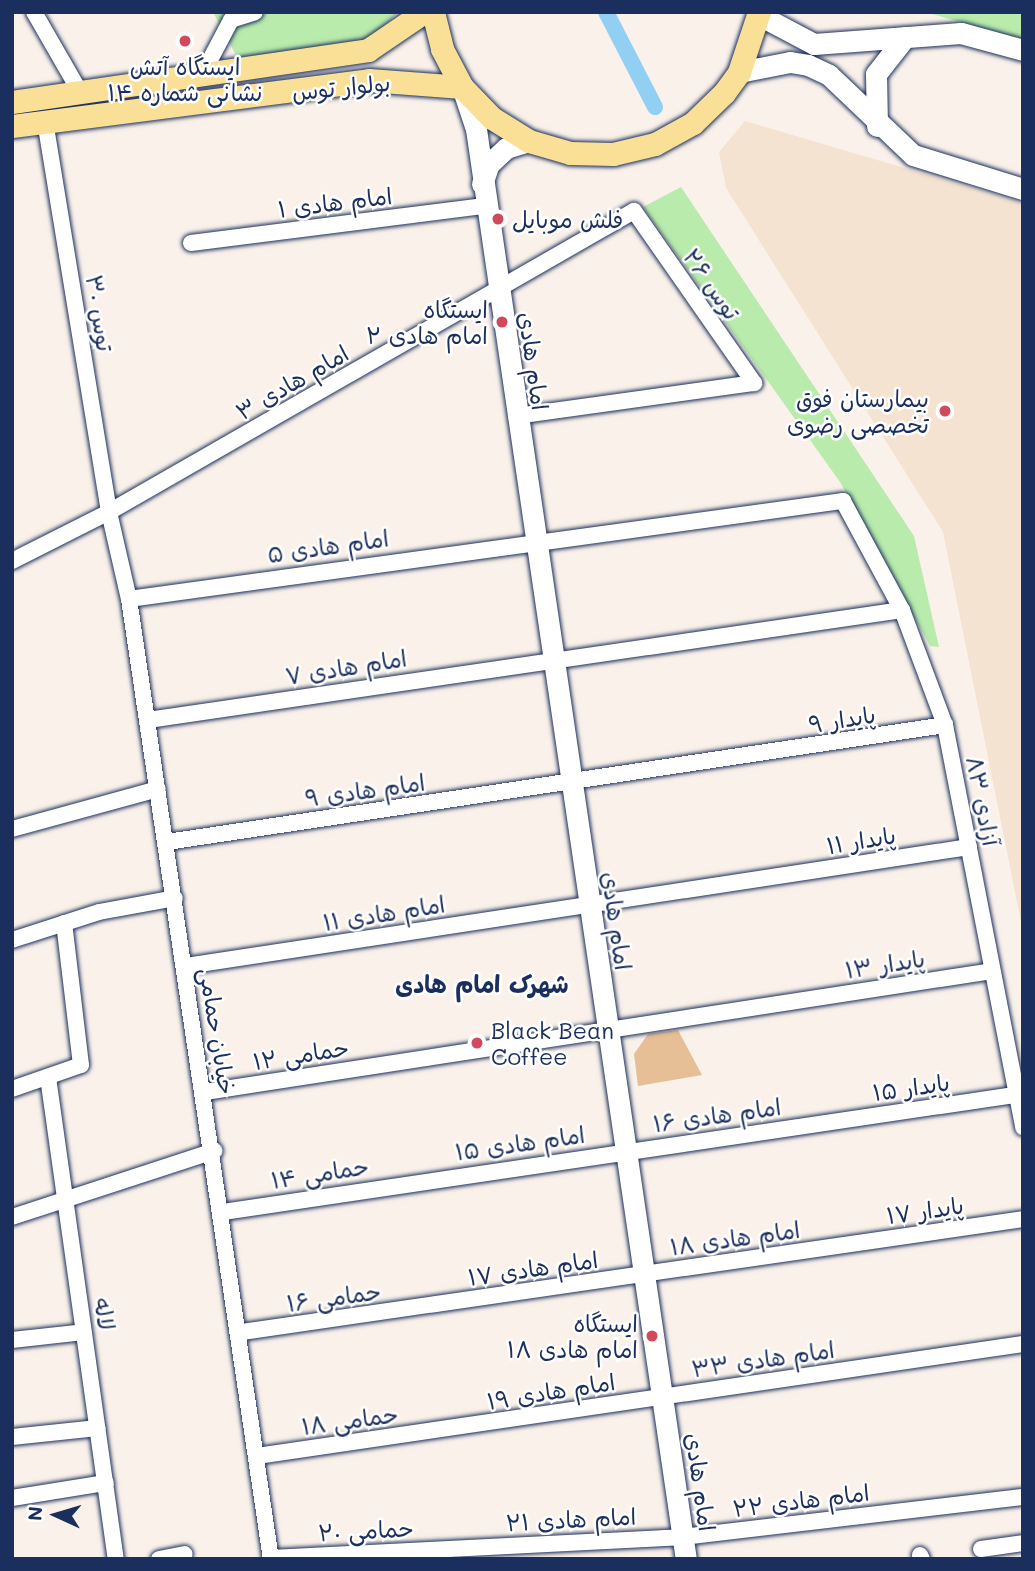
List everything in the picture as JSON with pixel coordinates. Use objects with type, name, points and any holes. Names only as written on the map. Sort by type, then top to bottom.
[{"type":"main road","name":"بولوار توس","points":[[12,102],[368,50],[424,12]]},
{"type":"main road","points":[[433,12],[442,49],[462,87],[492,118],[529,141],[581,153],[655,144],[693,123],[739,72],[759,14],[814,44],[961,33],[1023,50]]},
{"type":"main road","points":[[877,126],[876,74],[905,37]]},
{"type":"main road","points":[[739,72],[790,62],[808,65],[829,75],[877,126],[913,155],[1023,189]]},
{"type":"main road","name":"بولوار توس","points":[[12,126],[369,80],[462,87]]},
{"type":"main road","name":"امام هادی","points":[[462,87],[477,129],[483,196],[497,292],[686,1559]]},
{"type":"main road","points":[[483,196],[489,164],[506,148],[529,141]]},
{"type":"street","points":[[34,12],[80,92]]},
{"type":"street","points":[[202,75],[228,16],[255,12]]},
{"type":"street","name":"توس ۳۰","points":[[45,121],[109,512]]},
{"type":"street","name":"امام هادی ۱","points":[[191,243],[483,196]]},
{"type":"street","name":"امام هادی ۳","points":[[12,561],[109,512],[497,292],[634,211]]},
{"type":"street","name":"توس ۲۶","points":[[516,416],[754,383],[634,211]]},
{"type":"street","name":"امام هادی ۵","points":[[129,599],[534,538],[843,500]]},
{"type":"street","name":"آزادی ۸۳","points":[[843,500],[902,610],[945,726],[1014,1095],[1023,1128]]},
{"type":"street","name":"خیابان حمامی","points":[[109,512],[129,599],[167,842],[242,1332],[271,1558]]},
{"type":"street","name":"امام هادی ۷","points":[[148,720],[902,610]]},
{"type":"street","name":"پایدار ۹","points":[[570,784],[945,726]]},
{"type":"street","name":"امام هادی ۹","points":[[167,842],[570,784]]},
{"type":"street","points":[[12,829],[158,789]]},
{"type":"street","name":"پایدار ۱۱","points":[[588,905],[969,847]]},
{"type":"street","points":[[12,940],[64,923],[175,898]]},
{"type":"street","name":"امام هادی ۱۱","points":[[186,966],[588,905]]},
{"type":"street","points":[[12,1089],[81,1065],[64,923]]},
{"type":"street","name":"پایدار ۱۳","points":[[607,1029],[992,971]]},
{"type":"street","name":"حمامی ۱۲","points":[[205,1092],[607,1029]]},
{"type":"street","name":"لاله","points":[[48,1077],[106,1483],[112,1558]]},
{"type":"street","name":"پایدار ۱۵","points":[[815,1124],[1014,1095]]},
{"type":"street","name":"امام هادی ۱۶","points":[[625,1152],[815,1124]]},
{"type":"street","points":[[12,1217],[65,1197],[214,1151]]},
{"type":"street","name":"امام هادی ۱۵","points":[[421,1180],[625,1152]]},
{"type":"street","name":"حمامی ۱۴","points":[[223,1212],[421,1180]]},
{"type":"street","name":"پایدار ۱۷","points":[[834,1246],[1023,1219]]},
{"type":"street","name":"امام هادی ۱۸","points":[[643,1275],[834,1246]]},
{"type":"street","name":"امام هادی ۱۷","points":[[430,1306],[643,1275]]},
{"type":"street","name":"حمامی ۱۶","points":[[242,1332],[430,1306]]},
{"type":"street","points":[[12,1340],[85,1332]]},
{"type":"street","name":"امام هادی ۳۳","points":[[662,1397],[1023,1344]]},
{"type":"street","name":"امام هادی ۱۹","points":[[448,1429],[662,1397]]},
{"type":"street","points":[[12,1437],[98,1428]]},
{"type":"street","name":"حمامی ۱۸","points":[[257,1456],[448,1429]]},
{"type":"street","points":[[12,1498],[106,1483]]},
{"type":"street","name":"امام هادی ۲۲","points":[[682,1537],[1023,1497]]},
{"type":"street","name":"امام هادی ۲۱","points":[[462,1547],[682,1537]]},
{"type":"street","points":[[981,1549],[1023,1543]]},
{"type":"street","name":"حمامی ۲۰","points":[[271,1558],[462,1547]]},
{"type":"street","points":[[159,1559],[185,1554]]},
{"type":"shaded area","name":"بیمارستان فوق تخصصی رضوی","points":[[745,121],[1023,203],[1023,932],[943,532],[726,188],[719,152]]},
{"type":"green space","points":[[213,12],[399,12],[367,40],[239,61]]},
{"type":"green space","points":[[925,12],[1023,12],[1023,40]]},
{"type":"green space","points":[[681,187],[914,536],[939,647],[930,646],[840,482],[643,207]]},
{"type":"building","points":[[678,1030],[702,1075],[638,1086],[634,1054],[648,1034]]},
{"type":"waterway","points":[[606,12],[655,107]]},
{"type":"place","name":"ایستگاه آتش نشانی شماره ۱۴","points":[[185,41]]},
{"type":"place","name":"فلش موبایل","points":[[498,219]]},
{"type":"place","name":"ایستگاه امام هادی ۲","points":[[502,322]]},
{"type":"place","name":"بیمارستان فوق تخصصی رضوی","points":[[945,411]]},
{"type":"place","name":"Black Bean Coffee","points":[[477,1043]]},
{"type":"place","name":"ایستگاه امام هادی ۱۸","points":[[652,1336]]},
{"type":"district","name":"شهرک امام هادی","points":[[482,984]]}]
